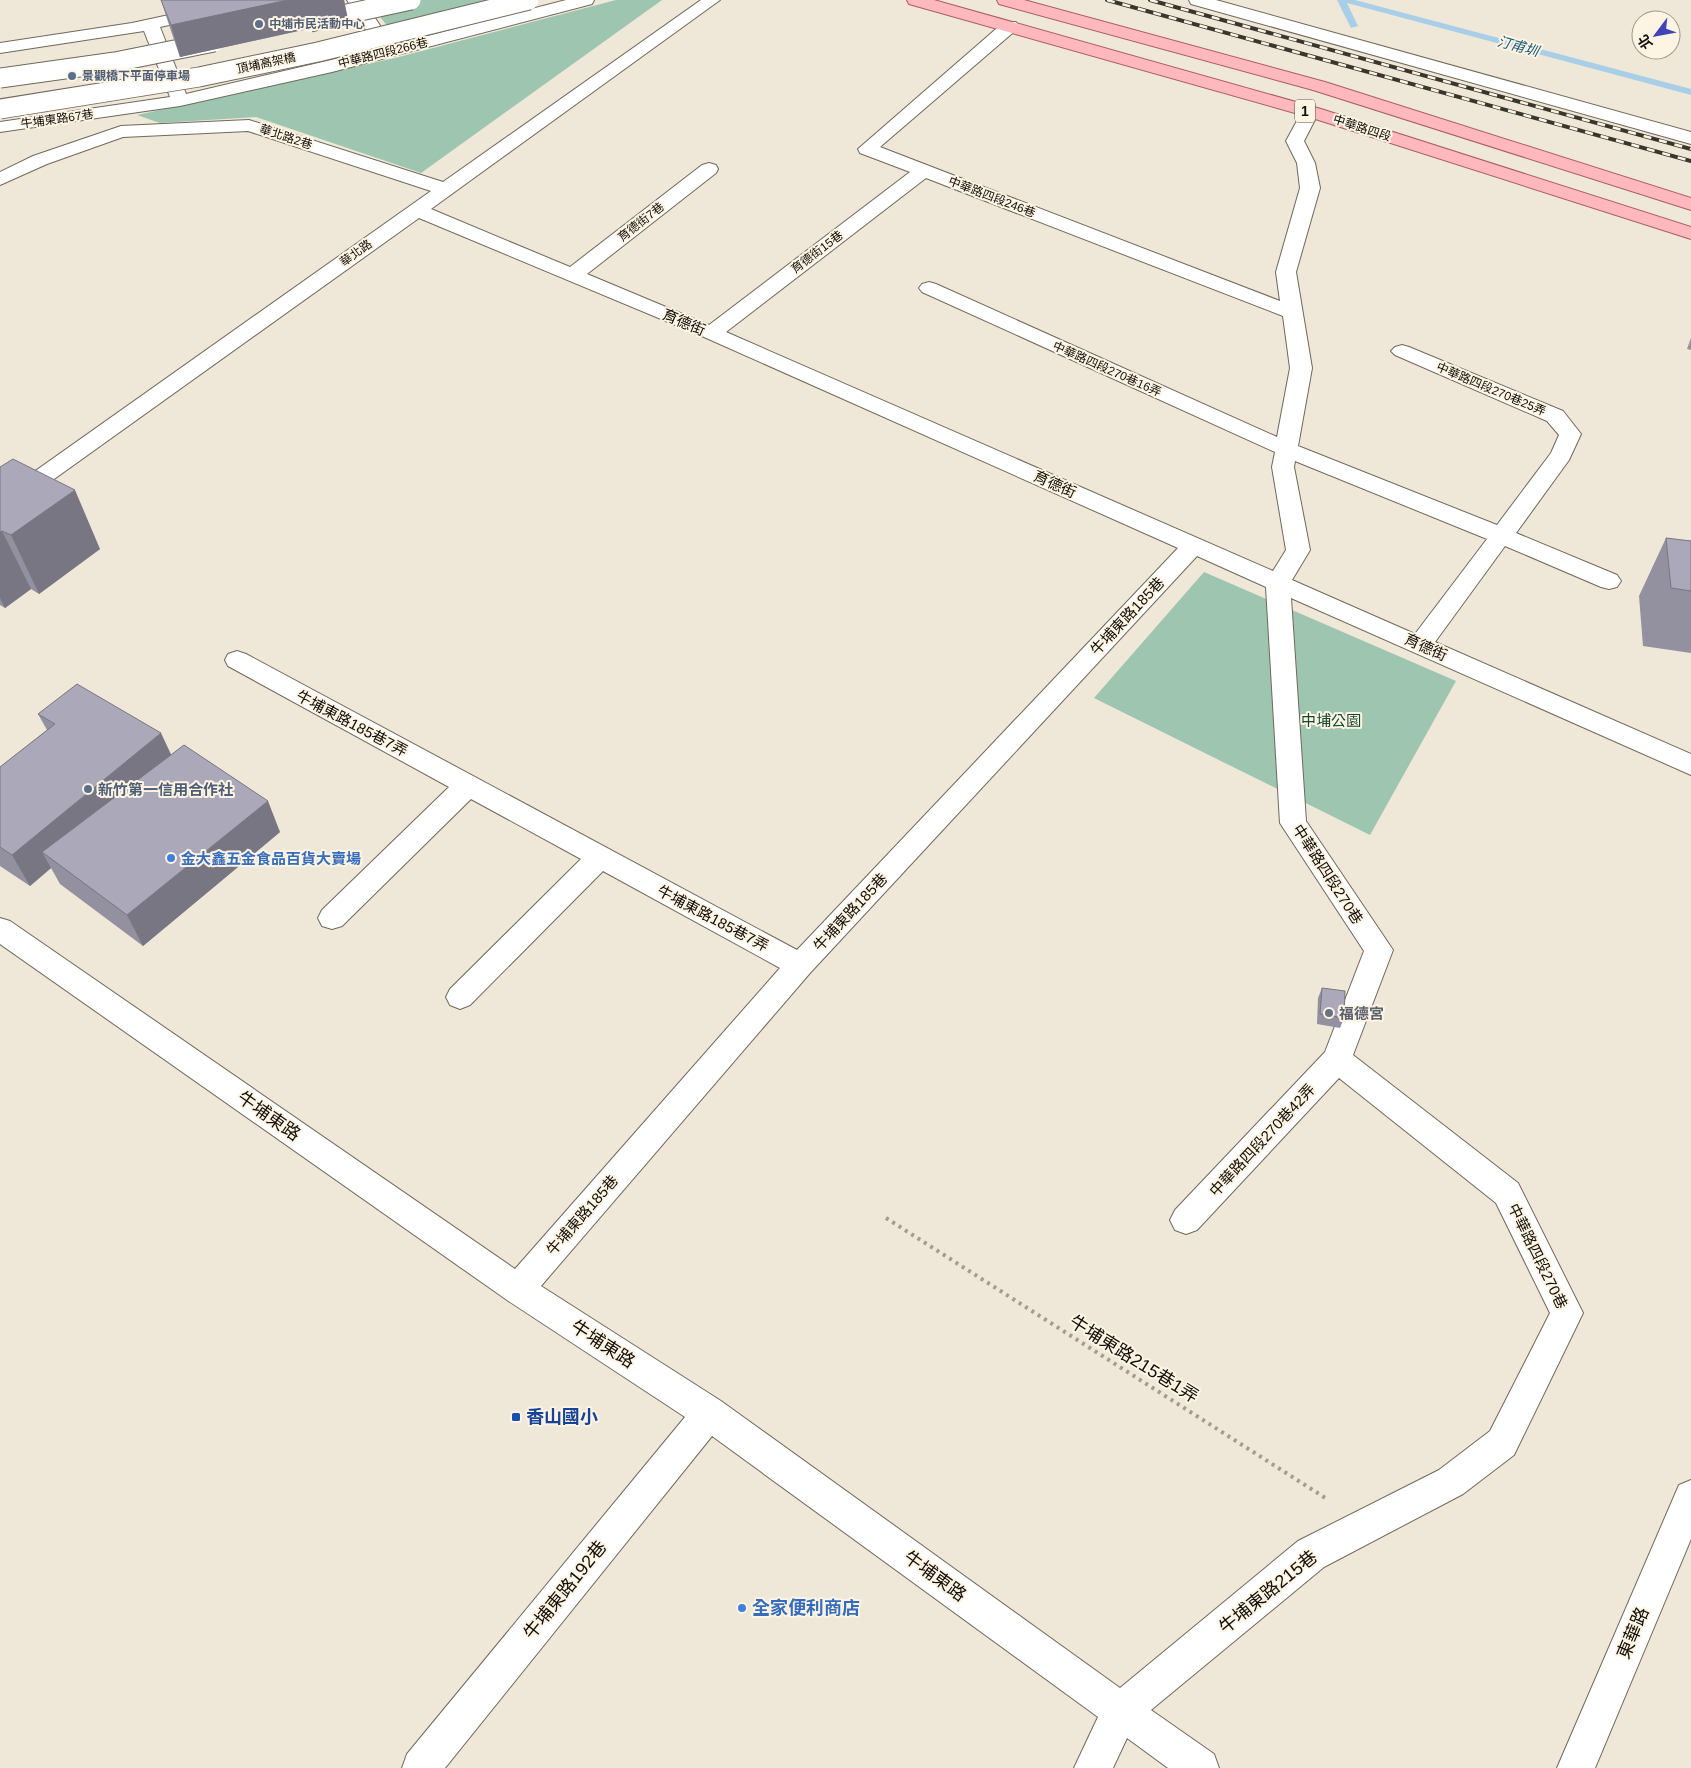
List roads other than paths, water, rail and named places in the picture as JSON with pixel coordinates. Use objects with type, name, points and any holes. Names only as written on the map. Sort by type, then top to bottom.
[{"type":"main road","name":"中華路四段","points":[[915,0],[1310,112],[1691,233]]},
{"type":"main road","name":"中華路四段","points":[[1005,0],[1319,86],[1691,204]]},
{"type":"street","points":[[0,48],[150,24],[262,0]]},
{"type":"street","points":[[389,52],[356,0],[294,19],[411,0]]},
{"type":"street","name":"頂埔高架橋","points":[[0,95],[52,89],[212,62],[363,28],[469,0]]},
{"type":"street","name":"頂埔高架橋","points":[[0,109],[199,77],[318,52],[529,0]]},
{"type":"street","name":"中華路四段266巷","points":[[114,111],[180,101],[389,52],[586,0]]},
{"type":"street","name":"華北路","points":[[0,507],[712,0]]},
{"type":"street","points":[[1197,0],[1691,138]]},
{"type":"street","points":[[150,24],[180,101]]},
{"type":"street","name":"中華路四段246巷","points":[[1010,26],[867,149],[1293,312]]},
{"type":"street","points":[[0,68],[230,32],[115,62],[0,78]]},
{"type":"street","points":[[0,179],[40,160],[121,132],[114,111]]},
{"type":"street","name":"牛埔東路67巷","points":[[0,127],[114,111]]},
{"type":"street","points":[[1278,583],[1298,550],[1283,466],[1302,368],[1286,272],[1310,188],[1306,163],[1295,140],[1310,112]]},
{"type":"street","name":"華北路2巷","points":[[121,132],[249,125],[445,189]]},
{"type":"street","name":"育德街7巷","points":[[572,275],[709,169]]},
{"type":"street","name":"育德街15巷","points":[[711,333],[924,171]]},
{"type":"street","name":"育德街","points":[[416,210],[711,333],[1691,764]]},
{"type":"street","name":"中華路四段270巷16弄","points":[[929,288],[1286,449]]},
{"type":"street","name":"中華路四段270巷25弄","points":[[1402,351],[1555,416],[1570,434],[1561,456],[1420,644]]},
{"type":"street","points":[[1286,449],[1609,581]]},
{"type":"street","name":"牛埔東路185巷","points":[[518,1289],[800,965],[1194,545]]},
{"type":"street","name":"中華路四段270巷","points":[[1278,583],[1293,823],[1379,950],[1337,1059],[1507,1193],[1567,1313],[1502,1443]]},
{"type":"street","name":"牛埔東路185巷7弄","points":[[237,660],[800,965]]},
{"type":"street","points":[[332,918],[468,785]]},
{"type":"street","points":[[460,997],[600,857]]},
{"type":"street","name":"牛埔東路","points":[[0,930],[518,1289],[708,1413],[1200,1768]]},
{"type":"street","name":"中華路四段270巷42弄","points":[[1186,1220],[1337,1059]]},
{"type":"street","name":"牛埔東路192巷","points":[[421,1768],[708,1413]]},
{"type":"street","name":"牛埔東路215巷","points":[[1121,1711],[1311,1554],[1451,1482],[1502,1443]]},
{"type":"street","name":"東華路","points":[[1576,1768],[1691,1497]]},
{"type":"street","points":[[1093,1768],[1121,1711]]},
{"type":"waterway","points":[[1341,0],[1354,26]]},
{"type":"waterway","name":"汀甫圳","points":[[1345,0],[1691,92]]},
{"type":"railway","points":[[1107,0],[1691,161]]},
{"type":"railway","points":[[1150,0],[1691,149]]},
{"type":"place","name":"中埔市民活動中心","points":[[259,24]]},
{"type":"place","name":"景觀橋下平面停車場","points":[[72,76]]},
{"type":"place","name":"新竹第一信用合作社","points":[[88,789]]},
{"type":"place","name":"金大鑫五金食品百貨大賣場","points":[[171,858]]},
{"type":"place","name":"福德宮","points":[[1329,1013]]},
{"type":"place","name":"香山國小","points":[[516,1417]]},
{"type":"place","name":"全家便利商店","points":[[742,1608]]},
{"type":"park label","name":"中埔公園","points":[[1331,720]]}]
